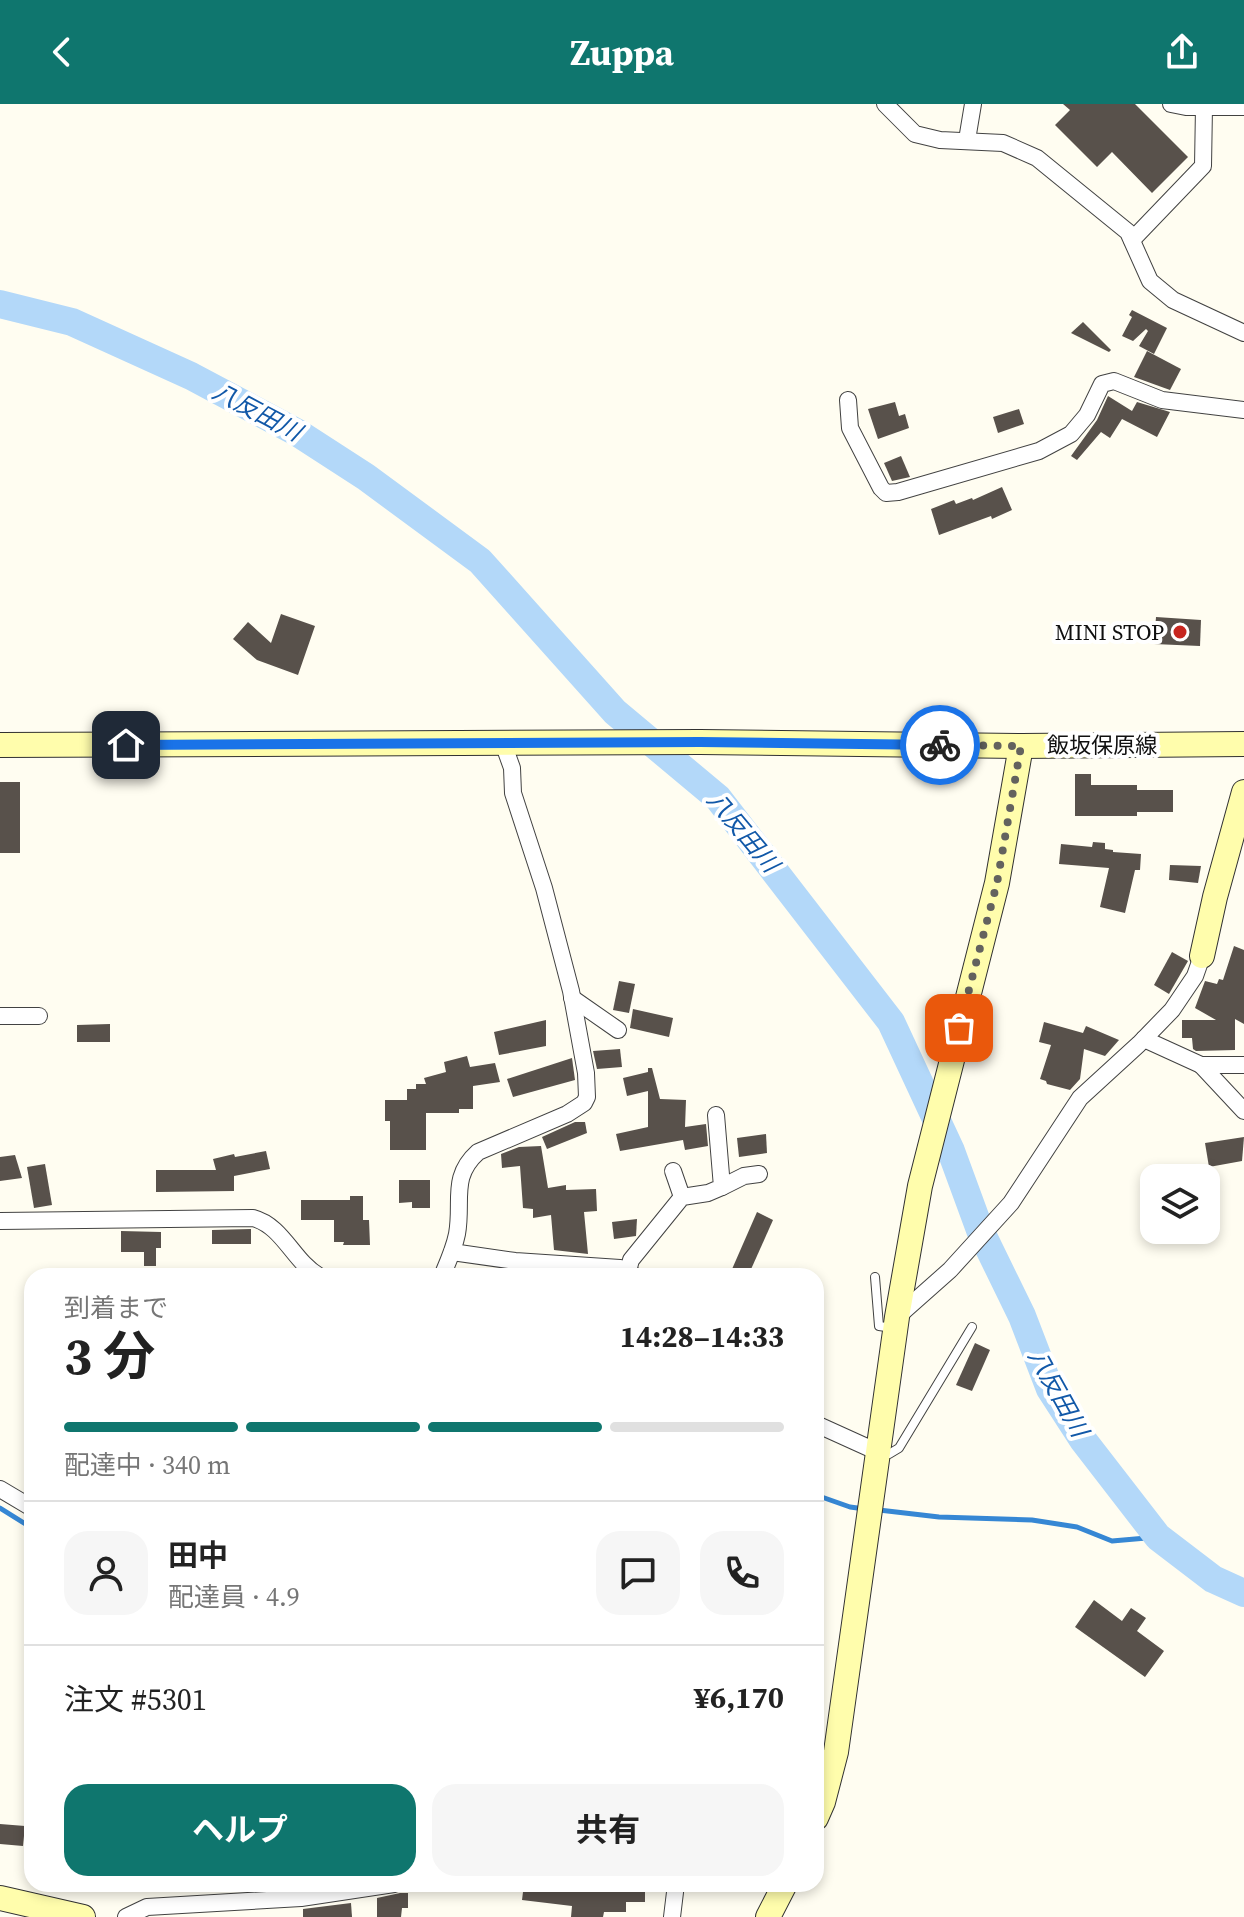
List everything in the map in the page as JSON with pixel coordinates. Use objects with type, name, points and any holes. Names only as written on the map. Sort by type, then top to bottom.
[{"type":"street","points":[[885,104],[915,134],[940,140],[1003,143],[1037,158],[1128,232],[1150,281],[1173,300],[1244,333]]},
{"type":"street","points":[[967,140],[973,104]]},
{"type":"street","points":[[1181,105],[1244,107]]},
{"type":"street","points":[[1132,240],[1203,166],[1204,107]]},
{"type":"street","points":[[848,400],[850,428],[886,493],[1039,451],[1071,434],[1087,415],[1102,384],[1114,381],[1162,400],[1244,410]]},
{"type":"street","name":"飯坂保原線","points":[[0,745],[700,742],[1021,746],[1244,744]]},
{"type":"street","points":[[445,1268],[458,1224],[459,1180],[471,1158],[478,1152],[567,1114],[584,1103],[586,1073],[572,998],[544,888],[513,793],[512,768],[503,743]]},
{"type":"street","points":[[824,1789],[836,1752],[896,1323],[920,1186],[997,883],[1021,746]]},
{"type":"street","points":[[896,1323],[1011,1203],[1080,1098],[1144,1039],[1183,997],[1202,956],[1244,792]]},
{"type":"street","points":[[572,998],[618,1030]]},
{"type":"street","points":[[0,1016],[39,1016]]},
{"type":"street","points":[[1144,1039],[1201,1065],[1244,1111]]},
{"type":"street","points":[[1201,1065],[1244,1065]]},
{"type":"street","points":[[716,1115],[722,1187]]},
{"type":"street","points":[[673,1171],[682,1197]]},
{"type":"street","points":[[632,1268],[631,1260],[682,1197],[708,1193],[744,1176],[759,1174]]},
{"type":"street","points":[[0,1221],[253,1218],[271,1225],[308,1268]]},
{"type":"street","points":[[452,1252],[515,1261],[620,1268]]},
{"type":"street","points":[[824,1428],[880,1453]]},
{"type":"street","points":[[0,1489],[24,1503]]},
{"type":"street","points":[[126,1917],[147,1907],[301,1898],[341,1892]]},
{"type":"street","points":[[672,1917],[675,1892]]},
{"type":"street","points":[[768,1917],[781,1892]]},
{"type":"street","points":[[0,1898],[37,1912],[83,1917]]},
{"type":"lane","points":[[875,1277],[879,1326],[896,1323]]},
{"type":"lane","points":[[880,1453],[889,1454],[899,1448],[972,1327]]},
{"type":"building","points":[[1063,104],[1135,104],[1188,157],[1152,193],[1112,152],[1097,167],[1055,125],[1070,110]]},
{"type":"building","points":[[1132,310],[1167,328],[1154,354],[1139,346],[1148,331],[1146,329],[1133,341],[1122,336],[1132,317],[1129,315]]},
{"type":"building","points":[[1083,322],[1111,350],[1109,352],[1071,333]]},
{"type":"building","points":[[1147,351],[1181,369],[1170,390],[1134,377]]},
{"type":"building","points":[[1108,396],[1132,411],[1137,402],[1170,412],[1157,437],[1122,419],[1110,438],[1101,432],[1077,460],[1071,456],[1097,420]]},
{"type":"building","points":[[895,402],[899,416],[905,414],[909,428],[878,439],[868,409]]},
{"type":"building","points":[[1019,409],[1024,424],[998,433],[993,417]]},
{"type":"building","points":[[901,456],[910,477],[892,481],[884,463]]},
{"type":"building","points":[[1002,487],[1012,510],[939,535],[931,509],[954,500],[956,504],[973,500]]},
{"type":"building","points":[[281,614],[315,626],[298,675],[257,660],[233,639],[248,622],[271,643]]},
{"type":"building","points":[[1156,617],[1201,620],[1200,646],[1154,644]]},
{"type":"building","points":[[1075,774],[1091,774],[1091,785],[1137,785],[1137,790],[1173,790],[1173,812],[1137,812],[1137,816],[1075,816]]},
{"type":"building","points":[[0,782],[20,782],[20,853],[0,853]]},
{"type":"building","points":[[1093,842],[1105,843],[1105,849],[1113,852],[1141,854],[1140,870],[1135,870],[1125,913],[1100,907],[1109,868],[1059,864],[1061,844],[1092,847]]},
{"type":"building","points":[[1170,865],[1201,866],[1198,883],[1169,880]]},
{"type":"building","points":[[1234,946],[1244,950],[1244,1024],[1235,1019],[1235,1050],[1196,1051],[1192,1038],[1182,1038],[1182,1020],[1216,1020],[1195,1008],[1205,981],[1217,984],[1219,979],[1223,980]]},
{"type":"building","points":[[1172,952],[1188,961],[1169,994],[1154,985]]},
{"type":"building","points":[[619,981],[635,984],[629,1013],[613,1010]]},
{"type":"building","points":[[633,1009],[673,1018],[669,1037],[630,1028]]},
{"type":"building","points":[[546,1020],[546,1046],[499,1055],[494,1032]]},
{"type":"building","points":[[1044,1022],[1083,1033],[1086,1026],[1119,1040],[1105,1056],[1084,1049],[1080,1079],[1070,1090],[1040,1079],[1051,1045],[1039,1042]]},
{"type":"building","points":[[110,1024],[110,1042],[77,1042],[77,1025]]},
{"type":"building","points":[[620,1049],[622,1067],[597,1069],[593,1051]]},
{"type":"building","points":[[467,1056],[470,1067],[495,1063],[500,1082],[473,1086],[473,1109],[459,1109],[459,1113],[426,1113],[426,1150],[390,1150],[390,1121],[385,1121],[385,1100],[407,1100],[407,1089],[416,1089],[416,1084],[426,1084],[424,1078],[446,1072],[444,1062]]},
{"type":"building","points":[[572,1058],[575,1080],[513,1097],[507,1079]]},
{"type":"building","points":[[648,1068],[652,1068],[660,1099],[686,1100],[685,1127],[706,1124],[708,1146],[685,1150],[683,1140],[620,1151],[616,1134],[648,1127],[648,1091],[627,1096],[623,1078],[648,1072]]},
{"type":"building","points":[[575,1122],[585,1122],[587,1133],[547,1149],[542,1137]]},
{"type":"building","points":[[766,1134],[767,1153],[739,1157],[737,1138]]},
{"type":"building","points":[[1244,1137],[1242,1161],[1208,1164],[1205,1143]]},
{"type":"building","points":[[541,1146],[548,1188],[566,1185],[566,1190],[596,1189],[597,1211],[584,1212],[588,1254],[554,1250],[551,1215],[533,1218],[533,1209],[523,1208],[520,1166],[502,1168],[501,1154],[519,1147]]},
{"type":"building","points":[[266,1151],[270,1169],[234,1176],[234,1191],[156,1192],[156,1170],[216,1170],[213,1159]]},
{"type":"building","points":[[15,1155],[22,1178],[0,1181],[0,1157]]},
{"type":"building","points":[[45,1164],[52,1205],[34,1208],[27,1167]]},
{"type":"building","points":[[399,1180],[430,1180],[430,1208],[412,1208],[412,1202],[399,1203]]},
{"type":"building","points":[[350,1196],[363,1196],[363,1220],[369,1220],[370,1245],[334,1242],[334,1220],[301,1220],[301,1200],[350,1200]]},
{"type":"building","points":[[757,1212],[773,1220],[752,1268],[732,1268]]},
{"type":"building","points":[[637,1219],[636,1236],[614,1239],[612,1222]]},
{"type":"building","points":[[251,1229],[251,1244],[212,1244],[212,1230]]},
{"type":"building","points":[[121,1231],[161,1232],[161,1248],[156,1248],[156,1266],[144,1266],[144,1252],[121,1252]]},
{"type":"building","points":[[975,1343],[990,1350],[972,1391],[956,1385]]},
{"type":"building","points":[[1094,1600],[1122,1621],[1131,1608],[1146,1618],[1137,1631],[1164,1651],[1145,1677],[1075,1627]]},
{"type":"building","points":[[0,1824],[24,1826],[23,1846],[0,1844]]},
{"type":"building","points":[[523,1892],[645,1892],[645,1902],[626,1902],[626,1912],[604,1912],[603,1917],[571,1917],[572,1906],[522,1900]]},
{"type":"building","points":[[408,1893],[408,1908],[402,1908],[401,1917],[377,1917],[377,1898]]},
{"type":"building","points":[[351,1903],[352,1917],[303,1917],[303,1909]]},
{"type":"waterway","name":"八反田川","points":[[0,304],[72,322],[191,376],[298,433],[366,477],[480,561],[615,712],[718,798],[891,1022],[951,1151],[980,1230],[1022,1316],[1050,1389],[1083,1440],[1158,1537],[1213,1579],[1244,1593]]},
{"type":"waterway","points":[[824,1498],[865,1509]]},
{"type":"waterway","points":[[0,1508],[24,1523]]},
{"type":"waterway","points":[[879,1510],[939,1517],[1032,1520],[1077,1527],[1112,1541],[1158,1537]]},
{"type":"way so far","points":[[940,745],[1021,746],[997,883],[959,1028]]},
{"type":"place","name":"MINI STOP","points":[[1180,632]]},
{"type":"route","points":[[126,745],[700,742],[940,745]]}]
